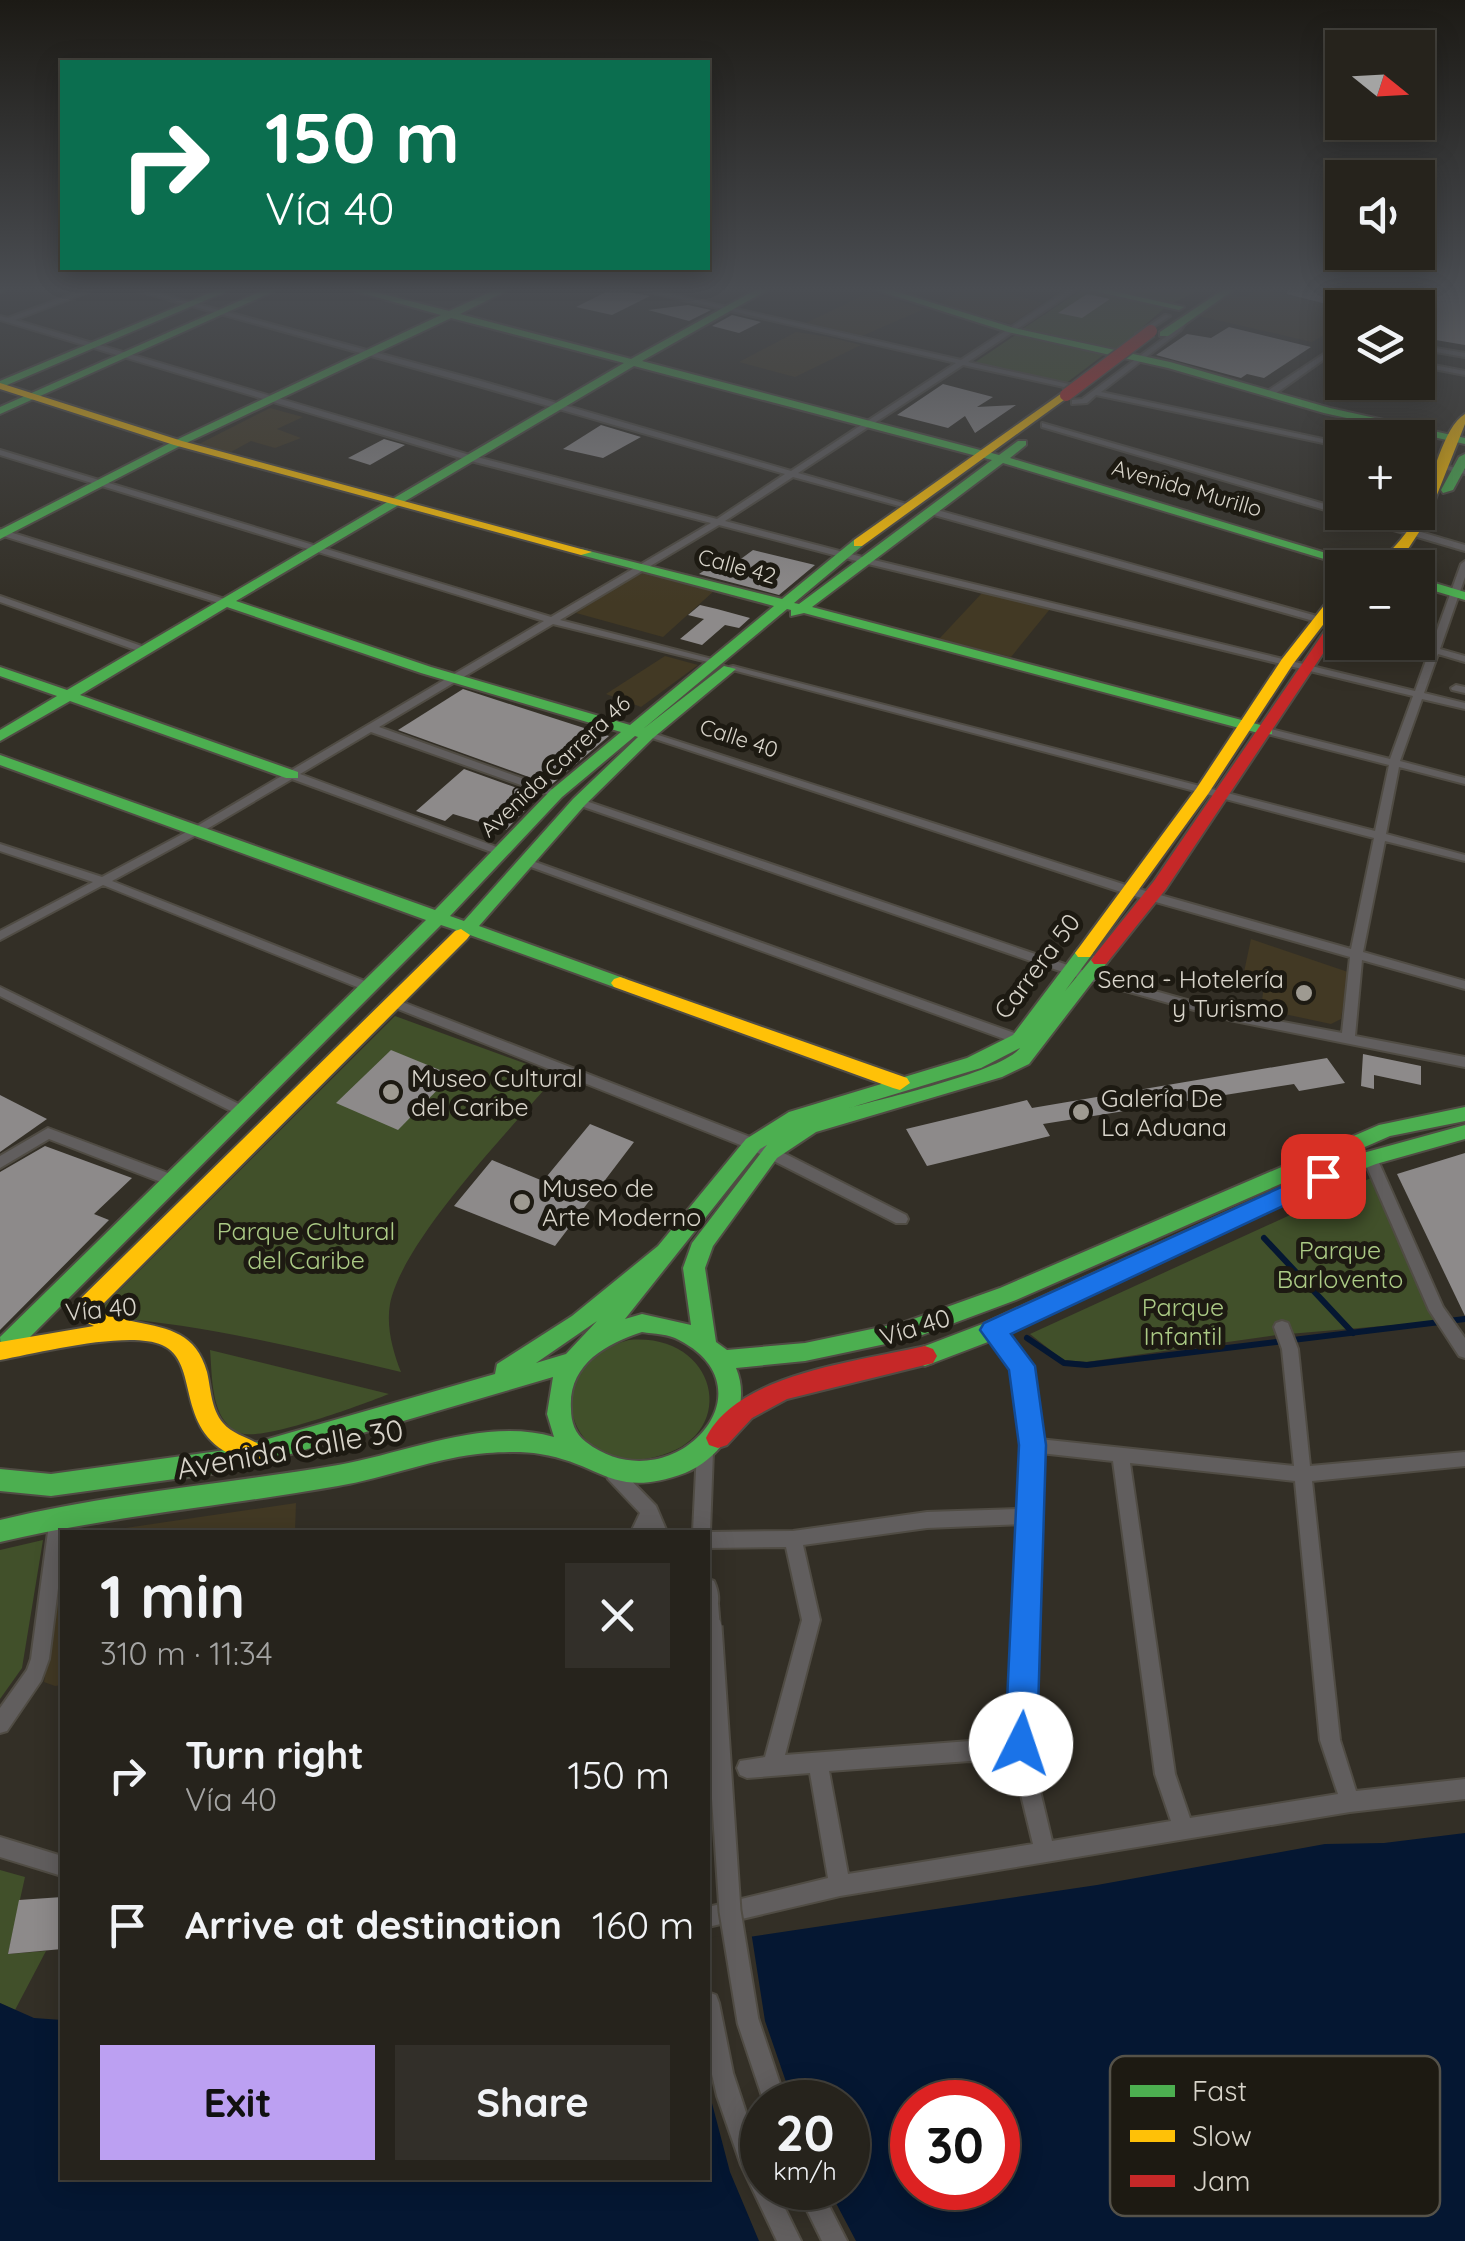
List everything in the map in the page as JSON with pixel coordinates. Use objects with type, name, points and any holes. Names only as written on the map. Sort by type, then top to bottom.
[{"type":"main road","name":"Calle 42","points":[[26,394],[178,443],[394,502],[1257,728]]},
{"type":"main road","points":[[0,411],[39,394]]},
{"type":"main road","points":[[1,533],[283,394]]},
{"type":"main road","points":[[0,736],[580,394]]},
{"type":"main road","name":"Avenida Murillo","points":[[770,394],[993,448],[1329,550]]},
{"type":"main road","name":"Avenida Carrera 46","points":[[1,1350],[438,919],[498,851],[556,794],[639,733],[993,448],[1077,394]]},
{"type":"main road","points":[[1268,394],[1458,448],[1420,536],[1402,550]]},
{"type":"main road","name":"Avenida Carrera 46","points":[[993,448],[1045,425],[1074,396]]},
{"type":"main road","points":[[1435,584],[1460,591]]},
{"type":"main road","name":"Calle 40","points":[[228,602],[454,678],[639,733]]},
{"type":"main road","name":"Carrera 50","points":[[705,1340],[694,1268],[703,1244],[762,1148],[809,1127],[995,1072],[1022,1059],[1027,1043],[1080,973],[1152,897],[1296,664],[1325,634]]},
{"type":"main road","points":[[0,671],[292,775]]},
{"type":"main road","name":"Avenida Carrera 46","points":[[137,1333],[127,1324],[82,1311],[467,928],[639,733]]},
{"type":"main road","points":[[0,760],[900,1083]]},
{"type":"main road","name":"Carrera 50","points":[[1080,973],[1128,890],[1213,793]]},
{"type":"main road","name":"Carrera 50","points":[[598,1336],[665,1252],[796,1117],[1027,1043]]},
{"type":"main road","name":"Vía 40","points":[[724,1360],[805,1352],[906,1331],[1008,1294],[1386,1130],[1465,1114]]},
{"type":"main road","name":"Vía 40","points":[[711,1444],[744,1411],[782,1390],[926,1356],[993,1330],[1370,1158],[1465,1132]]},
{"type":"main road","points":[[478,1388],[580,1322],[665,1252]]},
{"type":"main road","points":[[0,1480],[52,1485],[254,1454],[568,1362],[598,1336],[642,1323],[664,1324],[705,1340],[724,1360],[732,1379],[729,1419],[711,1444],[668,1469],[647,1473],[598,1462],[572,1443],[561,1424],[556,1403],[568,1362]]},
{"type":"main road","name":"Vía 40","points":[[1,1350],[137,1333],[167,1336],[190,1352],[211,1426],[228,1442],[254,1454]]},
{"type":"main road","name":"Avenida Calle 30","points":[[0,1531],[60,1517],[342,1476],[484,1443],[539,1443],[598,1462]]},
{"type":"street","points":[[248,394],[470,458],[853,557],[1465,706]]},
{"type":"street","points":[[514,394],[792,474],[1325,619]]},
{"type":"street","points":[[0,936],[196,831],[554,621],[718,522],[915,394]]},
{"type":"street","points":[[1066,394],[1325,443]]},
{"type":"street","points":[[1074,396],[1078,394]]},
{"type":"street","points":[[1045,425],[1465,548]]},
{"type":"street","points":[[0,452],[554,621],[1465,858]]},
{"type":"street","name":"Calle 40","points":[[1,533],[228,602]]},
{"type":"street","points":[[1435,647],[1460,591],[1465,564]]},
{"type":"street","points":[[0,599],[148,651]]},
{"type":"street","points":[[1435,652],[1465,659]]},
{"type":"street","points":[[1348,1037],[1356,957],[1394,764],[1430,660]]},
{"type":"street","points":[[371,728],[556,794]]},
{"type":"street","name":"Calle 42","points":[[1257,728],[1465,781]]},
{"type":"street","name":"Calle 40","points":[[639,733],[1128,890],[1465,985]]},
{"type":"street","points":[[292,775],[498,851]]},
{"type":"street","points":[[579,802],[1080,973],[1230,1016],[1465,1062]]},
{"type":"street","points":[[0,846],[103,881],[366,986]]},
{"type":"street","points":[[524,861],[1027,1043]]},
{"type":"street","points":[[0,1009],[7,994],[242,1111]]},
{"type":"street","points":[[392,1002],[762,1148],[900,1220]]},
{"type":"street","points":[[0,1163],[48,1133],[171,1180]]},
{"type":"street","points":[[1370,1158],[1437,1310],[1465,1351]]},
{"type":"street","points":[[1282,1327],[1290,1347],[1330,1740],[1350,1802]]},
{"type":"street","points":[[993,1330],[1022,1366],[1032,1445],[1022,1757],[1045,1852]]},
{"type":"street","points":[[700,1530],[711,1444]]},
{"type":"street","points":[[1032,1445],[1302,1474],[1465,1458]]},
{"type":"street","points":[[1121,1456],[1166,1774],[1184,1830]]},
{"type":"street","points":[[598,1462],[650,1512],[659,1530]]},
{"type":"street","points":[[640,1530],[650,1512]]},
{"type":"street","points":[[710,1540],[794,1539],[927,1520],[1030,1516]]},
{"type":"street","points":[[0,1724],[34,1675],[40,1659],[60,1517]]},
{"type":"street","points":[[773,1764],[811,1620],[794,1539]]},
{"type":"street","points":[[710,1611],[730,1911],[748,2021],[768,2080]]},
{"type":"street","points":[[747,1768],[970,1752],[1022,1757]]},
{"type":"street","points":[[818,1764],[840,1886]]},
{"type":"street","points":[[710,1917],[840,1886],[1350,1802],[1465,1789]]},
{"type":"street","points":[[0,1848],[60,1865]]},
{"type":"street","points":[[710,2011],[740,2122]]},
{"type":"street","points":[[774,2210],[788,2241]]},
{"type":"street","points":[[819,2210],[835,2241]]},
{"type":"shaded area","points":[[270,408],[303,417],[277,429],[301,438],[275,448],[251,441],[231,452],[199,444]]},
{"type":"shaded area","points":[[643,571],[715,590],[663,637],[576,613]]},
{"type":"shaded area","points":[[982,593],[1050,609],[1011,657],[939,639]]},
{"type":"shaded area","points":[[665,656],[698,665],[641,707],[606,694]]},
{"type":"shaded area","name":"Sena - Hotelería y Turismo","points":[[1251,939],[1348,972],[1341,1019],[1331,1024],[1261,1009],[1265,977],[1244,972]]},
{"type":"shaded area","points":[[296,1503],[295,1530],[112,1530]]},
{"type":"shaded area","points":[[60,1588],[60,1685],[44,1682]]},
{"type":"green space","name":"Parque Cultural del Caribe","points":[[395,1016],[557,1075],[436,1217],[399,1278],[390,1304],[389,1322],[401,1372],[217,1332],[106,1317],[103,1307]]},
{"type":"green space","name":"Parque Barlovento","points":[[1373,1177],[1441,1321],[1277,1335],[1086,1362],[1063,1360],[1030,1334]]},
{"type":"green space","points":[[629,1340],[660,1342],[683,1352],[700,1368],[708,1388],[709,1410],[700,1430],[683,1446],[655,1457],[624,1459],[600,1451],[582,1436],[573,1415],[572,1393],[581,1371],[599,1353]]},
{"type":"green space","points":[[210,1350],[389,1394],[290,1427],[240,1433],[227,1424],[218,1408]]},
{"type":"green space","points":[[43,1540],[22,1668],[0,1699],[0,1550]]},
{"type":"green space","points":[[0,1870],[25,1877],[8,1954],[46,1951],[15,2010],[0,2003]]},
{"type":"water","points":[[1465,1833],[1465,2241],[0,2241],[0,2003],[34,2018],[60,2020],[60,2180],[710,2180],[710,1943],[1097,1885],[1325,1844],[1384,1843]]},
{"type":"pier","points":[[751,1931],[765,2021],[785,2080],[740,2080],[740,2196],[710,2096],[710,1938]]},
{"type":"pier","points":[[746,2210],[840,2210],[856,2241],[759,2241]]},
{"type":"building","points":[[929,394],[993,397],[977,407],[1016,405],[975,433],[965,416],[948,428],[897,415]]},
{"type":"building","points":[[601,425],[641,437],[603,458],[563,449]]},
{"type":"building","points":[[384,439],[405,445],[370,465],[348,458]]},
{"type":"building","points":[[753,550],[815,565],[779,595],[699,574],[720,560],[734,564]]},
{"type":"building","points":[[700,605],[750,618],[739,628],[725,625],[702,645],[680,639],[704,619],[688,615]]},
{"type":"building","points":[[463,689],[609,736],[551,785],[398,730]]},
{"type":"building","points":[[464,769],[539,796],[506,830],[453,814],[445,821],[416,811]]},
{"type":"building","name":"Museo Cultural del Caribe","points":[[391,1050],[452,1075],[398,1130],[336,1103]]},
{"type":"building","points":[[1363,1054],[1421,1066],[1421,1085],[1374,1075],[1374,1089],[1361,1086]]},
{"type":"building","points":[[1327,1058],[1345,1083],[1299,1091],[1294,1084],[1043,1124],[1050,1136],[927,1166],[906,1129],[1027,1100],[1032,1108]]},
{"type":"building","points":[[0,1095],[47,1119],[0,1152]]},
{"type":"building","name":"Museo de Arte Moderno","points":[[590,1124],[634,1142],[555,1246],[454,1206],[492,1160],[543,1181]]},
{"type":"building","points":[[45,1146],[132,1178],[94,1214],[109,1220],[0,1330],[0,1172]]},
{"type":"building","points":[[1465,1153],[1465,1316],[1397,1174]]},
{"type":"building","points":[[60,1897],[60,1949],[8,1954],[19,1900]]},
{"type":"waterway","points":[[1264,1238],[1353,1333]]},
{"type":"waterway","points":[[1353,1333],[1465,1319]]},
{"type":"waterway","points":[[1027,1338],[1064,1363],[1087,1365],[1353,1333]]},
{"type":"traffic: fast","points":[[0,411],[39,394]]},
{"type":"traffic: fast","points":[[0,535],[283,394]]},
{"type":"traffic: fast","points":[[0,736],[577,394]]},
{"type":"traffic: fast","points":[[753,394],[981,453],[1325,555]]},
{"type":"traffic: fast","points":[[1268,394],[1465,441]]},
{"type":"traffic: fast","points":[[796,613],[1022,443]]},
{"type":"traffic: fast","points":[[1447,490],[1465,457]]},
{"type":"traffic: fast","points":[[2,1350],[437,919],[556,794],[858,543]]},
{"type":"traffic: fast","points":[[586,552],[1267,731]]},
{"type":"traffic: fast","points":[[1435,587],[1465,596]]},
{"type":"traffic: fast","points":[[228,603],[426,670],[648,735]]},
{"type":"traffic: fast","points":[[461,935],[579,802],[648,735],[729,669]]},
{"type":"traffic: fast","points":[[0,671],[292,775]]},
{"type":"traffic: fast","points":[[0,760],[620,983]]},
{"type":"traffic: fast","points":[[598,1336],[753,1144],[796,1117],[974,1063],[1020,1040],[1084,953]]},
{"type":"traffic: fast","points":[[705,1341],[694,1268],[703,1243],[770,1153],[809,1127],[995,1072],[1022,1059],[1100,960]]},
{"type":"traffic: fast","points":[[724,1360],[805,1352],[906,1331],[1008,1294],[1386,1130],[1465,1114]]},
{"type":"traffic: fast","points":[[925,1356],[993,1330],[1323,1177],[1370,1158],[1465,1132]]},
{"type":"traffic: fast","points":[[505,1371],[580,1322],[665,1252]]},
{"type":"traffic: fast","points":[[642,1323],[687,1333],[719,1357],[732,1386],[727,1415],[709,1442],[682,1463],[648,1473],[612,1470],[576,1449],[561,1427],[559,1414],[561,1388],[581,1353],[602,1338],[642,1323]]},
{"type":"traffic: fast","points":[[0,1480],[51,1485],[233,1460],[569,1363]]},
{"type":"traffic: fast","points":[[0,1531],[59,1517],[341,1475],[484,1443],[539,1443],[590,1458]]},
{"type":"traffic: slow","points":[[24,394],[178,443],[586,552]]},
{"type":"traffic: slow","points":[[858,543],[1066,395]]},
{"type":"traffic: slow","points":[[1399,550],[1421,520],[1452,437],[1465,417]]},
{"type":"traffic: slow","points":[[1084,953],[1325,614]]},
{"type":"traffic: slow","points":[[137,1333],[82,1311],[461,935]]},
{"type":"traffic: slow","points":[[620,983],[900,1083]]},
{"type":"traffic: slow","points":[[59,1339],[129,1332],[172,1339],[191,1359],[201,1402],[215,1431],[228,1442],[255,1454]]},
{"type":"traffic: slow","points":[[0,1351],[59,1339]]},
{"type":"traffic: jam","points":[[1100,960],[1160,885],[1325,641]]},
{"type":"traffic: jam","points":[[718,1438],[744,1411],[782,1390],[925,1356]]},
{"type":"place","name":"Sena - Hotelería y Turismo","points":[[1304,993]]},
{"type":"place","name":"Museo Cultural del Caribe","points":[[391,1092]]},
{"type":"place","name":"Galería De La Aduana","points":[[1081,1112]]},
{"type":"place","name":"Museo de Arte Moderno","points":[[522,1202]]},
{"type":"route","points":[[1021,1744],[1028,1647],[1032,1445],[1022,1366],[993,1330],[1323,1176]]},
{"type":"park label","name":"Parque Infantil","points":[[1183,1322]]}]
